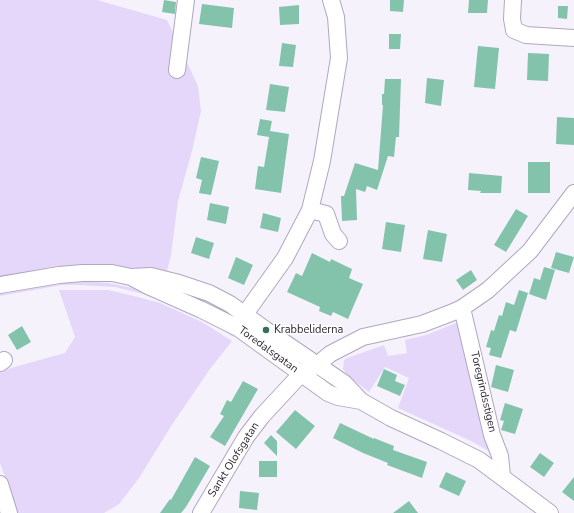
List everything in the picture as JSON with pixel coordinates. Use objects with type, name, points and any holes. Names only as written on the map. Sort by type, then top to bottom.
[{"type":"street","points":[[176,70],[186,0]]},
{"type":"street","points":[[241,321],[285,258],[310,210],[322,161],[339,58],[336,17],[331,0]]},
{"type":"street","points":[[513,0],[512,19],[514,30],[526,35],[574,38]]},
{"type":"street","name":"Sankt Olofsgatan","points":[[201,513],[246,438],[258,421],[301,374],[317,365],[330,354],[363,337],[422,324],[462,308],[488,290],[530,251],[574,193]]},
{"type":"street","points":[[310,210],[326,214],[333,234],[339,241]]},
{"type":"street","name":"Toredalsgatan","points":[[0,285],[71,274],[112,273],[131,277],[202,310],[241,321],[317,365],[344,383],[361,401],[391,418],[473,457],[502,476],[550,513]]},
{"type":"street","name":"Toregrindsstigen","points":[[462,308],[492,436],[500,456],[502,476]]},
{"type":"street","name":"Toredalsgatan","points":[[241,321],[301,374],[328,393],[338,397],[361,401]]},
{"type":"street","points":[[0,484],[9,513]]},
{"type":"shaded area","points":[[0,0],[97,0],[167,20],[198,86],[201,111],[178,201],[171,255],[167,271],[180,275],[0,278]]},
{"type":"shaded area","points":[[82,281],[108,283],[149,291],[178,303],[236,331],[233,337],[206,319],[177,304],[115,287],[62,285],[0,296],[0,292],[33,286]]},
{"type":"shaded area","points":[[59,290],[108,290],[160,303],[202,322],[232,341],[210,369],[173,423],[139,478],[119,504],[104,513],[18,513],[0,463],[0,371],[65,353],[75,337]]},
{"type":"shaded area","points":[[461,321],[494,454],[471,441],[398,408],[409,378],[385,367],[369,392],[348,376],[343,369],[344,360],[347,358],[384,345],[388,356],[407,353],[405,340],[426,335]]},
{"type":"building","points":[[164,0],[176,2],[175,14],[162,12]]},
{"type":"building","points":[[390,0],[404,0],[403,12],[390,11]]},
{"type":"building","points":[[469,0],[488,0],[487,13],[468,13]]},
{"type":"building","points":[[202,4],[234,8],[232,28],[199,24]]},
{"type":"building","points":[[299,5],[299,24],[280,25],[279,7]]},
{"type":"building","points":[[558,6],[568,6],[567,19],[558,18]]},
{"type":"building","points":[[389,34],[401,34],[400,49],[389,49]]},
{"type":"building","points":[[282,43],[296,45],[293,67],[279,66]]},
{"type":"building","points":[[478,46],[499,48],[495,89],[474,87]]},
{"type":"building","points":[[528,53],[549,54],[548,81],[527,80]]},
{"type":"building","points":[[427,78],[444,80],[441,106],[425,103]]},
{"type":"building","points":[[385,79],[401,79],[399,137],[396,137],[394,157],[388,156],[377,190],[367,186],[365,192],[356,189],[357,220],[342,221],[341,196],[344,196],[355,163],[378,170],[383,105],[382,94],[384,94]]},
{"type":"building","points":[[270,84],[289,87],[285,112],[266,110]]},
{"type":"building","points":[[557,117],[574,118],[574,145],[556,144]]},
{"type":"building","points":[[260,119],[272,121],[270,131],[289,134],[281,193],[255,189],[258,166],[264,167],[269,137],[257,135]]},
{"type":"building","points":[[201,157],[219,161],[211,195],[199,193],[202,180],[196,178]]},
{"type":"building","points":[[528,162],[550,162],[550,193],[528,193]]},
{"type":"building","points":[[469,173],[502,176],[501,193],[480,193],[481,191],[468,190]]},
{"type":"building","points":[[210,203],[229,207],[226,224],[207,220]]},
{"type":"building","points":[[516,209],[528,216],[506,252],[494,245]]},
{"type":"building","points":[[263,213],[281,218],[278,232],[260,228]]},
{"type":"building","points":[[386,222],[405,225],[401,252],[382,249]]},
{"type":"building","points":[[428,230],[447,234],[442,262],[423,259]]},
{"type":"building","points":[[196,237],[214,243],[209,259],[191,253]]},
{"type":"building","points":[[556,252],[574,257],[569,273],[551,268]]},
{"type":"building","points":[[312,253],[330,262],[331,259],[352,269],[349,278],[363,284],[348,319],[333,312],[331,316],[319,311],[320,307],[287,292],[296,273],[302,276]]},
{"type":"building","points":[[236,257],[253,265],[244,285],[228,278]]},
{"type":"building","points":[[544,267],[555,270],[546,300],[529,294],[534,278],[540,280]]},
{"type":"building","points":[[471,270],[477,280],[463,290],[456,280]]},
{"type":"building","points":[[519,290],[528,293],[516,332],[510,330],[501,358],[489,355],[491,348],[486,347],[491,330],[494,331],[499,315],[502,316],[506,302],[514,305]]},
{"type":"building","points":[[22,326],[31,342],[17,350],[8,335]]},
{"type":"building","points":[[496,365],[514,370],[508,392],[491,387]]},
{"type":"building","points":[[384,369],[397,375],[395,381],[405,385],[400,396],[377,386]]},
{"type":"building","points":[[243,381],[258,389],[225,446],[210,437],[224,416],[220,414],[227,400],[231,402]]},
{"type":"building","points":[[505,403],[523,409],[515,434],[501,430],[504,421],[500,420]]},
{"type":"building","points":[[295,410],[315,426],[296,449],[276,432]]},
{"type":"building","points":[[340,423],[374,439],[394,446],[393,450],[427,462],[422,478],[387,465],[388,463],[363,453],[333,438]]},
{"type":"building","points":[[271,435],[277,441],[277,456],[264,443]]},
{"type":"building","points":[[540,453],[554,463],[544,477],[530,467]]},
{"type":"building","points":[[195,457],[210,466],[186,507],[181,513],[160,513],[170,499],[171,500]]},
{"type":"building","points":[[259,461],[277,461],[277,477],[259,477]]},
{"type":"building","points":[[446,472],[466,481],[459,496],[439,487]]},
{"type":"building","points":[[574,477],[574,501],[562,492]]},
{"type":"building","points":[[240,491],[259,493],[257,510],[239,508]]},
{"type":"building","points":[[409,501],[418,513],[393,513]]},
{"type":"place","name":"Krabbeliderna","points":[[266,330]]}]
